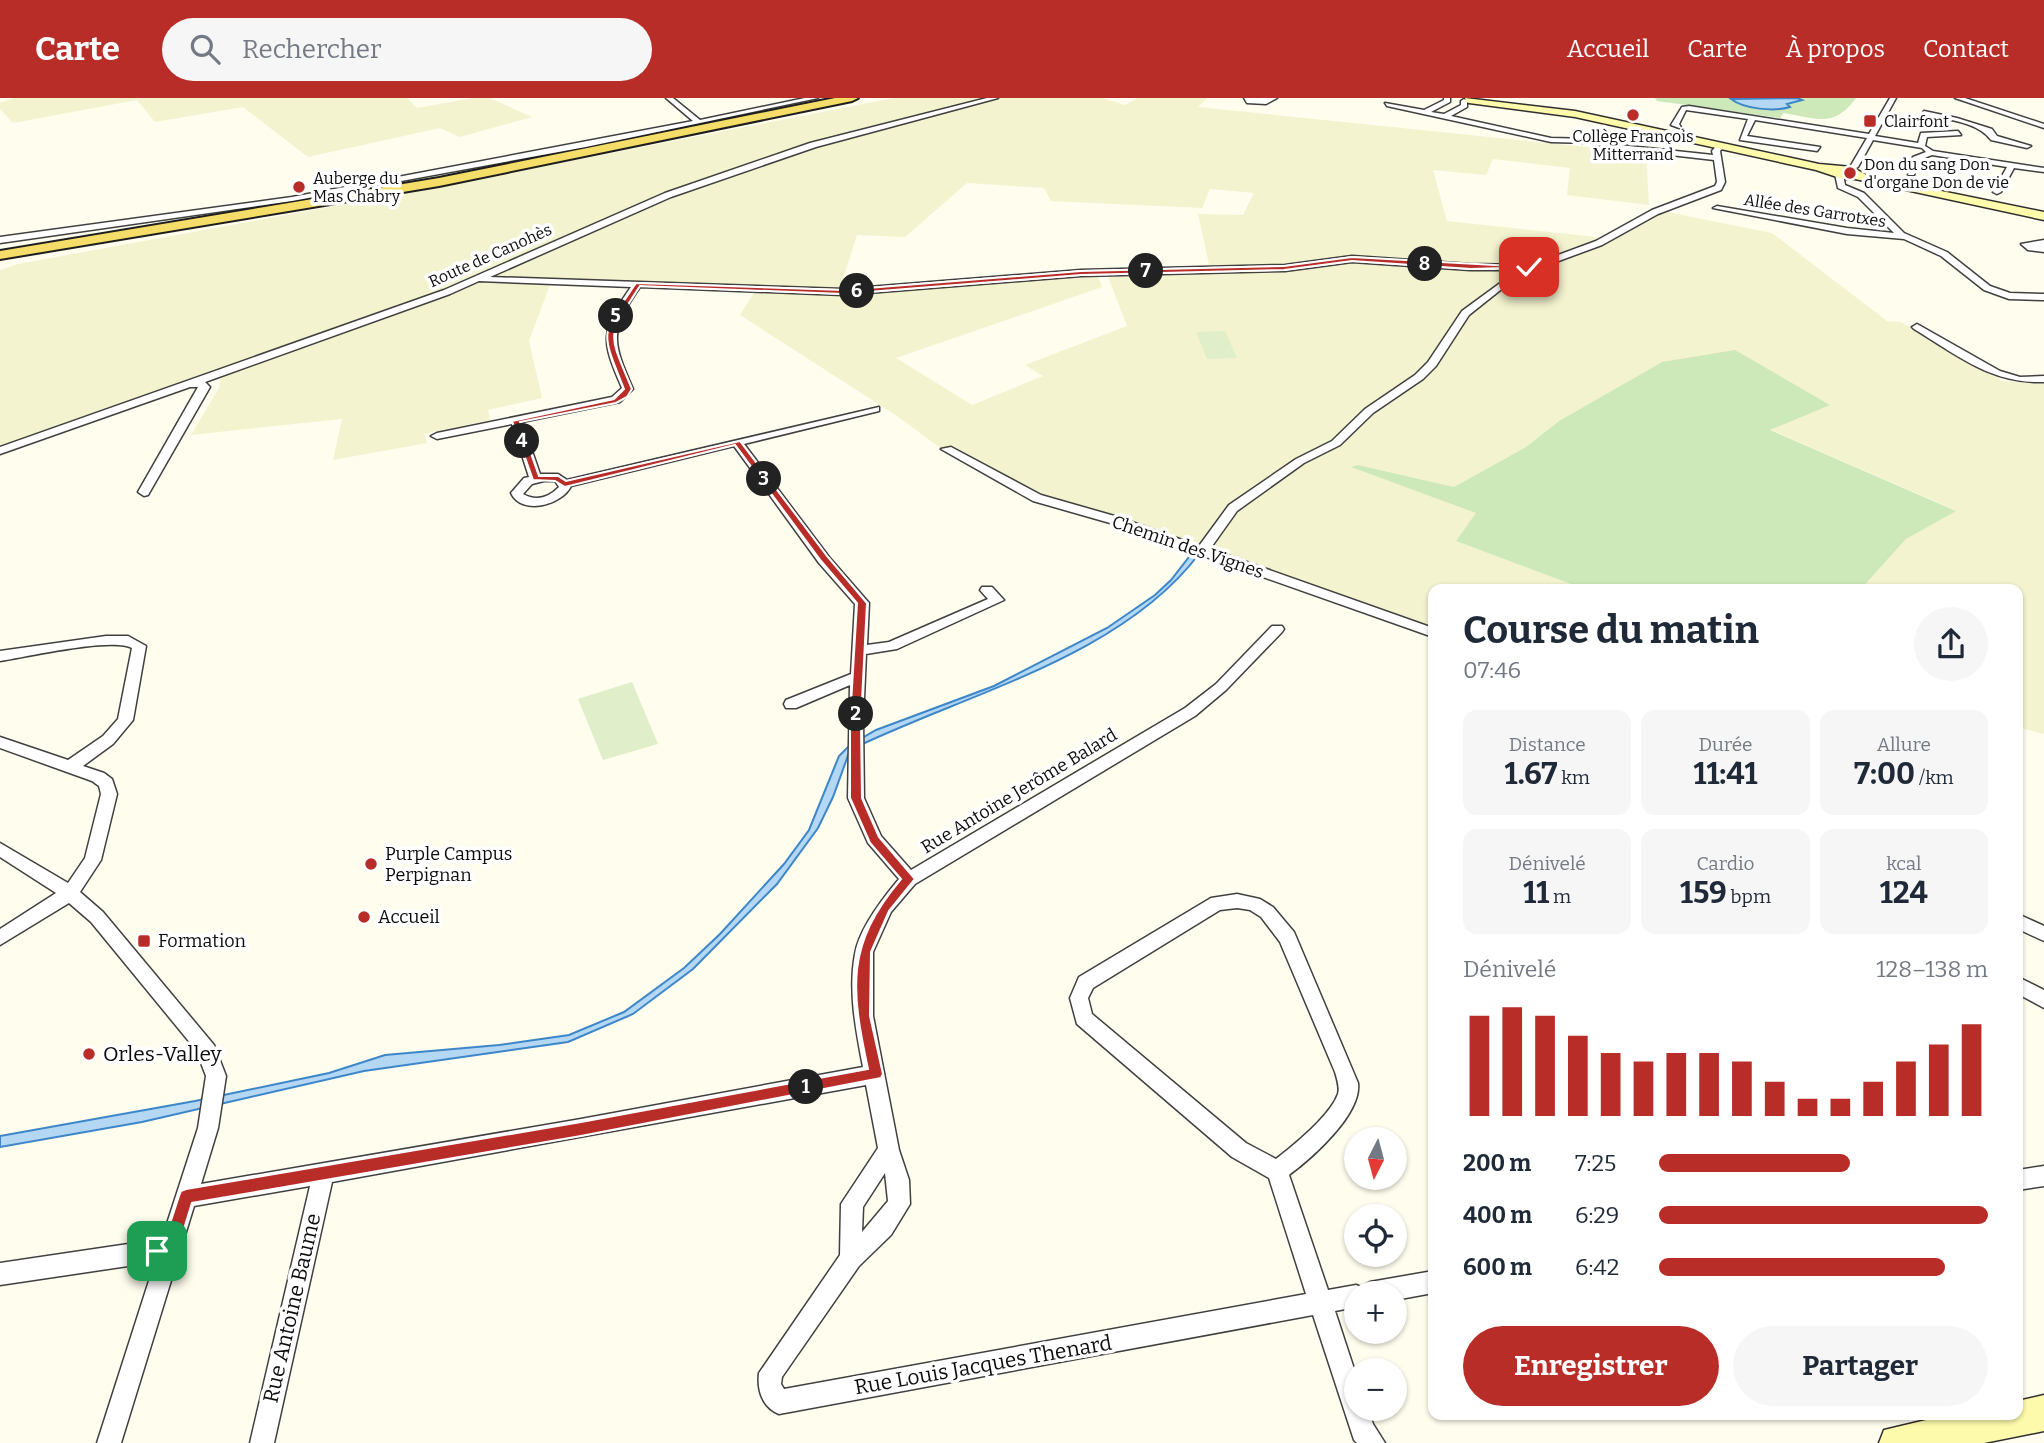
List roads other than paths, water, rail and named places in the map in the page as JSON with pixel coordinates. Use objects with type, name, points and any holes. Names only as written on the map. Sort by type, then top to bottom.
[{"type":"main road","points":[[0,254],[423,182],[836,98]]},
{"type":"main road","points":[[793,107],[843,98]]},
{"type":"main road","points":[[0,254],[439,182],[852,98]]},
{"type":"main road","points":[[2023,1417],[2044,1413]]},
{"type":"main road","points":[[1897,1443],[2010,1420]]},
{"type":"street","points":[[669,98],[697,121]]},
{"type":"street","points":[[0,240],[292,199],[558,150],[815,98]]},
{"type":"street","name":"Route de Canohès","points":[[0,451],[447,292],[649,202],[776,157],[995,98]]},
{"type":"street","points":[[1247,98],[1250,102],[1258,103],[1274,98]]},
{"type":"street","points":[[1424,112],[1448,101],[1447,98],[1474,99],[1575,114],[1721,146],[1817,158]]},
{"type":"street","points":[[1893,98],[1848,173],[1844,188],[1861,195],[1901,234],[1944,254],[1986,288],[1996,293],[2044,297]]},
{"type":"street","points":[[1958,98],[2044,126],[2026,146],[1999,158],[2001,164]]},
{"type":"street","points":[[1964,122],[1974,117],[1970,113],[1986,98]]},
{"type":"street","points":[[1444,117],[1474,99]]},
{"type":"street","points":[[1387,104],[1551,140],[1593,141],[1609,146],[1717,158]]},
{"type":"street","points":[[1679,127],[1675,125],[1684,108],[1817,127],[1921,146],[1931,153],[2044,170]]},
{"type":"street","points":[[1924,113],[1964,122],[1989,131],[1994,138],[2026,146]]},
{"type":"street","points":[[1753,117],[1743,138],[1817,158],[1848,173],[2043,215]]},
{"type":"street","points":[[1817,127],[1814,135],[1818,139],[1817,158]]},
{"type":"street","points":[[1921,146],[1924,135],[1958,133]]},
{"type":"street","points":[[1202,551],[1233,508],[1300,461],[1336,443],[1380,402],[1419,377],[1432,364],[1465,313],[1516,274],[1600,243],[1655,212],[1718,188],[1721,182],[1716,151],[1721,146]]},
{"type":"street","points":[[1911,173],[1916,159],[1931,153]]},
{"type":"street","points":[[1997,192],[2011,166]]},
{"type":"street","name":"Allée des Garrotxes","points":[[1717,208],[1847,231],[1909,238]]},
{"type":"street","points":[[2044,243],[2025,244],[2031,248],[2044,249]]},
{"type":"street","points":[[475,279],[843,292],[1081,273],[1284,268],[1352,259],[1481,267],[1529,267]]},
{"type":"street","points":[[437,436],[616,401],[624,396],[628,389],[610,343],[610,328],[638,284]]},
{"type":"street","points":[[1917,327],[1996,373],[2020,380],[2044,379]]},
{"type":"street","points":[[144,492],[205,387],[201,384],[188,384]]},
{"type":"street","points":[[565,484],[876,409]]},
{"type":"street","points":[[516,421],[536,479]]},
{"type":"street","points":[[737,442],[824,559],[862,603],[854,747],[856,798],[874,839],[909,879]]},
{"type":"street","name":"Chemin des Vignes","points":[[947,449],[1037,498],[1114,520],[1428,631]]},
{"type":"street","points":[[558,478],[565,484],[562,492],[550,499],[535,502],[522,499],[517,493],[536,479],[558,478]]},
{"type":"street","points":[[860,650],[892,646],[997,600],[987,590]]},
{"type":"street","name":"Rue Antoine Jerôme Balard","points":[[876,1074],[863,1016],[864,952],[884,908],[909,879],[1190,712],[1221,687],[1277,629]]},
{"type":"street","points":[[0,656],[106,640],[128,640],[139,646],[125,720],[108,740],[70,767]]},
{"type":"street","points":[[791,704],[859,676]]},
{"type":"street","points":[[0,741],[106,783],[109,794],[93,860],[70,893],[0,937]]},
{"type":"street","points":[[0,849],[70,893],[97,917],[204,1045],[216,1076],[208,1128],[109,1443]]},
{"type":"street","points":[[1278,1171],[1294,1160],[1342,1107],[1349,1091],[1345,1072],[1288,934],[1257,905],[1240,899],[1217,903],[1086,983],[1079,998],[1084,1018],[1239,1150],[1278,1171],[1367,1439]]},
{"type":"street","points":[[2023,924],[2044,934]]},
{"type":"street","points":[[2023,988],[2044,1000]]},
{"type":"street","points":[[186,1196],[323,1174],[876,1074]]},
{"type":"street","name":"Rue Louis Jacques Thenard","points":[[876,1074],[889,1150],[898,1180],[899,1204],[883,1227],[851,1258],[771,1373],[769,1387],[779,1402],[1344,1298]]},
{"type":"street","points":[[851,1258],[852,1204],[889,1150]]},
{"type":"street","name":"Rue Antoine Baume","points":[[262,1443],[323,1174]]},
{"type":"street","points":[[2023,1179],[2044,1176]]},
{"type":"street","points":[[0,1274],[170,1249]]},
{"type":"street","points":[[1407,1287],[1428,1283]]},
{"type":"water","points":[[1731,99],[1802,100],[1787,104],[1790,107],[1776,109],[1759,109]]},
{"type":"water","points":[[1156,538],[1199,554],[1166,590],[1127,621],[1038,670],[850,750],[833,797],[818,828],[777,884],[693,969],[633,1014],[568,1042],[364,1071],[142,1122],[0,1147],[0,1136],[195,1101],[329,1073],[385,1055],[499,1045],[569,1035],[624,1012],[684,968],[720,934],[784,864],[809,830],[839,756],[850,745],[876,730],[994,686],[1107,628],[1155,595],[1192,553]]},
{"type":"place","name":"Collège François Mitterrand","points":[[1633,115]]},
{"type":"place","name":"Clairfont","points":[[1870,121]]},
{"type":"place","name":"Don du sang Don d'organe Don de vie","points":[[1850,173]]},
{"type":"place","name":"Auberge du Mas Chabry","points":[[299,187]]},
{"type":"place","name":"Purple Campus Perpignan","points":[[371,864]]},
{"type":"place","name":"Accueil","points":[[364,917]]},
{"type":"place","name":"Formation","points":[[144,941]]},
{"type":"place","name":"Orles-Valley","points":[[89,1054]]}]
